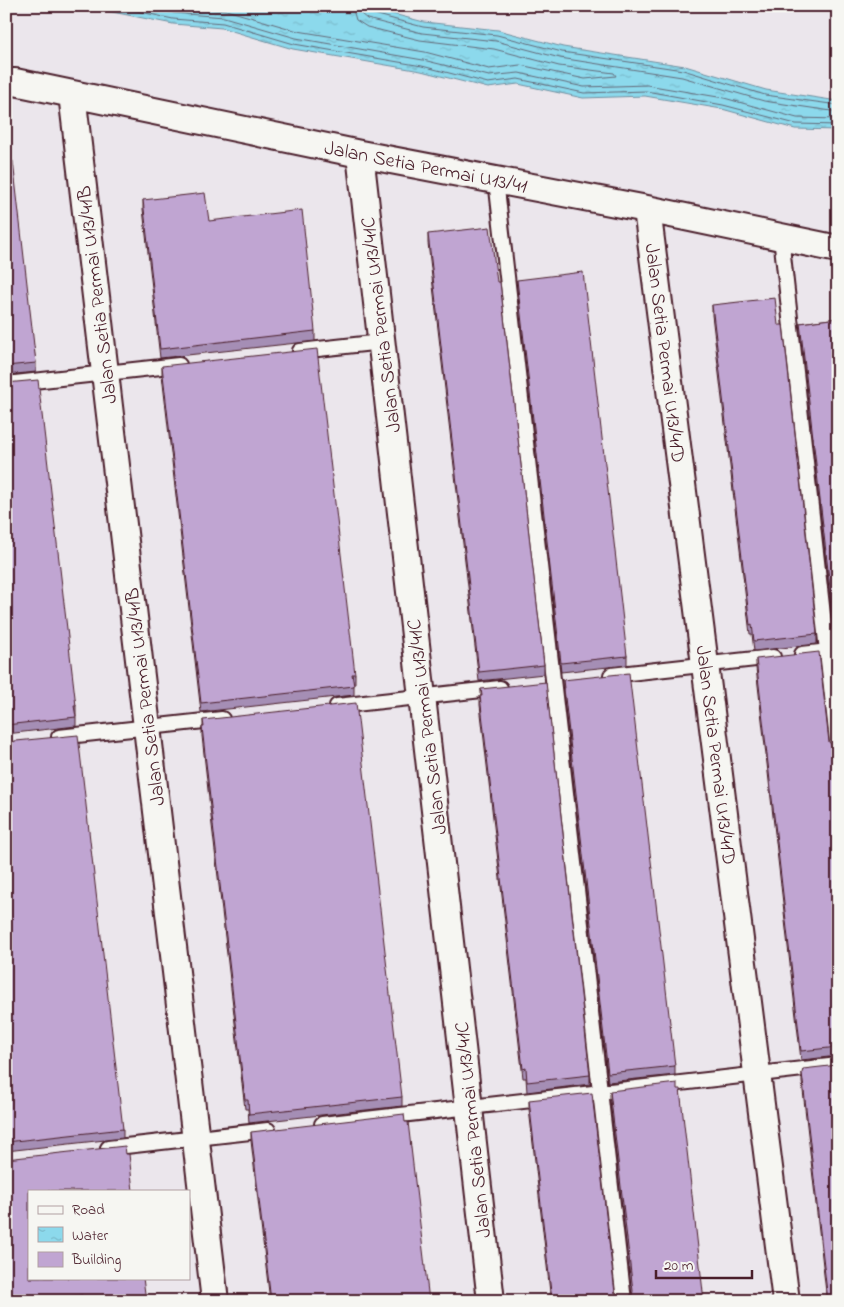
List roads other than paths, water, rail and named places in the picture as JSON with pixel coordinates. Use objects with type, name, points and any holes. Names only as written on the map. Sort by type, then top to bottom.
[{"type":"street","name":"Jalan Setia Permai U13/41","points":[[9,80],[360,154],[647,209],[838,249]]},
{"type":"street","name":"Jalan Setia Permai U13/41B","points":[[72,94],[215,1301]]},
{"type":"street","name":"Jalan Setia Permai U13/41C","points":[[360,154],[491,1301]]},
{"type":"street","name":"Jalan Setia Permai U13/41D","points":[[647,209],[786,1301]]},
{"type":"lane","points":[[496,180],[624,1301]]},
{"type":"lane","points":[[781,237],[832,650],[838,750]]},
{"type":"lane","points":[[283,353],[382,342]]},
{"type":"lane","points":[[6,384],[194,363]]},
{"type":"lane","points":[[601,676],[832,650]]},
{"type":"lane","points":[[324,707],[516,686]]},
{"type":"lane","points":[[44,738],[236,717]]},
{"type":"lane","points":[[313,1125],[838,1065]]},
{"type":"lane","points":[[92,1150],[284,1128]]},
{"type":"water","points":[[82,6],[362,6],[424,22],[498,30],[563,47],[685,66],[766,90],[838,101],[838,130],[795,129],[722,109],[645,96],[583,98],[518,84],[488,88],[421,71],[293,49],[222,28],[173,24]]}]
